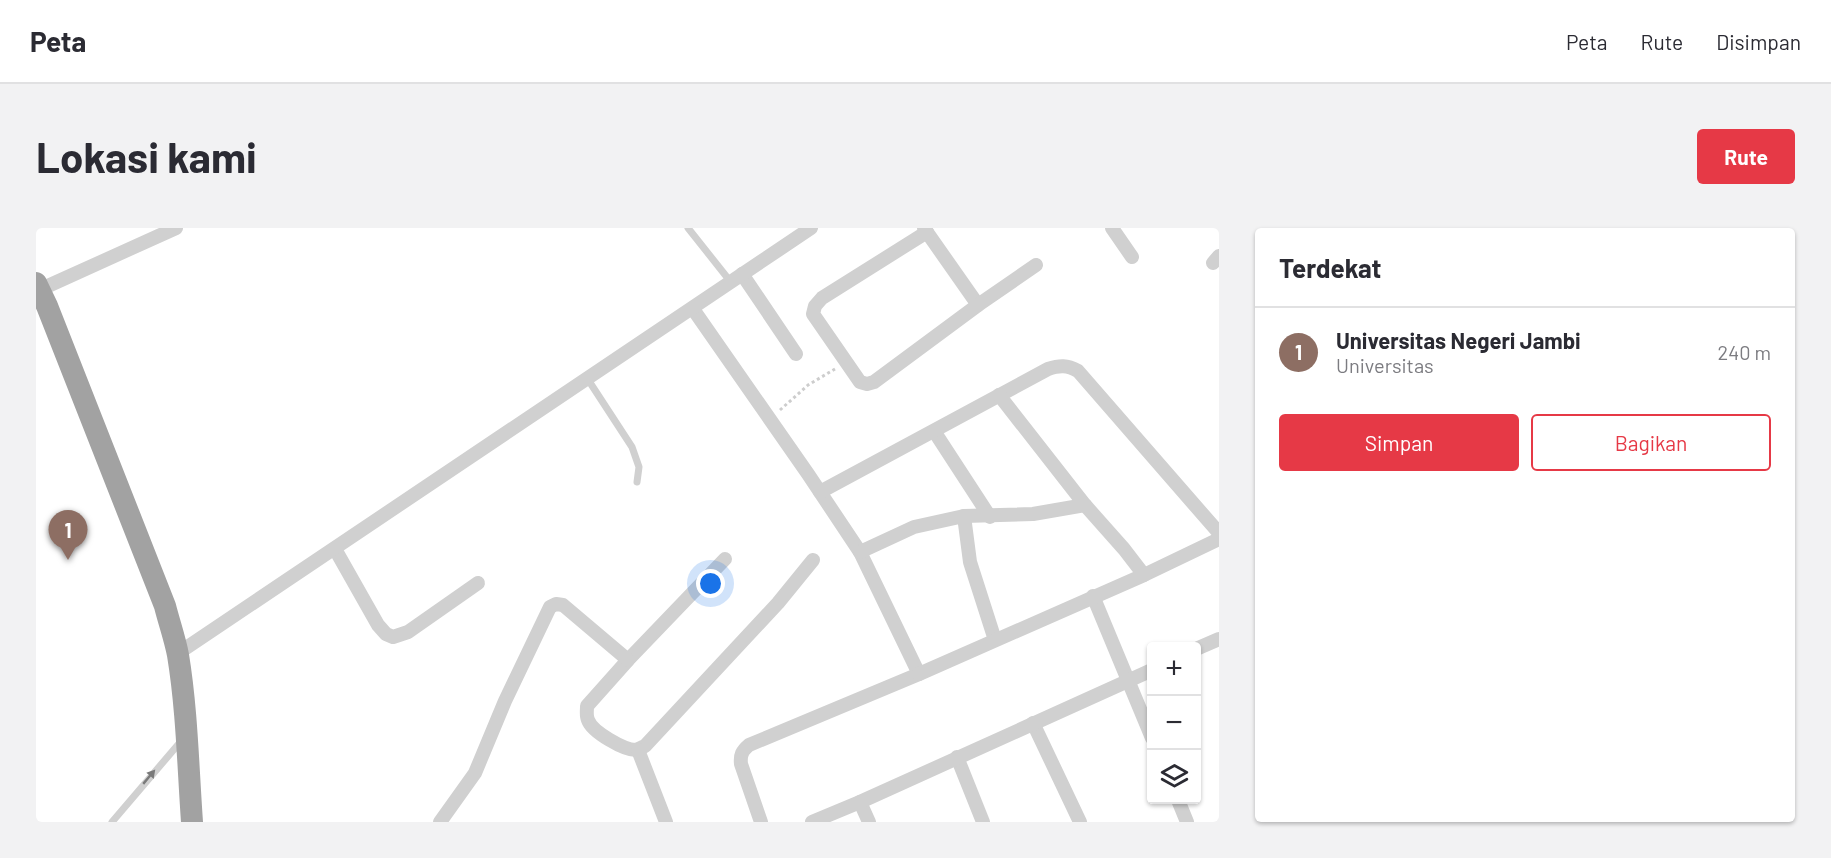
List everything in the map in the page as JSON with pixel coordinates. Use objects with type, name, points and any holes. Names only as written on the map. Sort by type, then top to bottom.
[{"type":"highway","points":[[39,297],[165,606],[177,654],[188,734],[192,822]]},
{"type":"street","points":[[39,297],[176,228]]},
{"type":"street","points":[[177,654],[586,378],[693,309],[736,277],[810,228]]},
{"type":"street","points":[[1112,228],[1131,257]]},
{"type":"street","points":[[978,304],[925,230],[822,298],[815,306],[813,314],[860,382],[867,384],[874,382],[978,304],[1036,265]]},
{"type":"street","points":[[736,277],[796,354]]},
{"type":"street","points":[[693,309],[860,552],[919,674]]},
{"type":"street","points":[[820,492],[1048,369],[1069,366],[1078,371],[1219,533]]},
{"type":"street","points":[[999,395],[1085,505],[1144,575]]},
{"type":"street","points":[[934,431],[990,517]]},
{"type":"street","points":[[860,552],[914,527],[964,516],[1033,514],[1085,505]]},
{"type":"street","points":[[964,516],[970,562],[995,640]]},
{"type":"street","points":[[761,822],[741,764],[740,756],[749,745],[919,674],[1144,575],[1219,539]]},
{"type":"street","points":[[335,549],[378,625],[386,634],[393,637],[408,632],[478,583]]},
{"type":"street","points":[[666,822],[638,750],[608,739],[593,728],[586,715],[587,706],[725,559]]},
{"type":"street","points":[[638,750],[645,746],[771,610],[813,560]]},
{"type":"street","points":[[1093,596],[1147,726]]},
{"type":"street","points":[[440,822],[475,773],[505,701],[550,607],[556,604],[563,605],[628,660]]},
{"type":"street","points":[[1201,647],[1219,639]]},
{"type":"street","points":[[812,822],[1147,672]]},
{"type":"street","points":[[1033,723],[1080,822]]},
{"type":"street","points":[[957,757],[983,822]]},
{"type":"street","points":[[860,802],[869,822]]},
{"type":"street","points":[[1180,804],[1187,822]]},
{"type":"lane","points":[[688,228],[736,277]]},
{"type":"lane","points":[[586,378],[632,447],[639,467],[637,482]]},
{"type":"lane","points":[[112,822],[188,734]]},
{"type":"path","points":[[770,419],[817,378],[846,363]]},
{"type":"place","name":"Universitas Negeri Jambi","points":[[68,560]]}]
